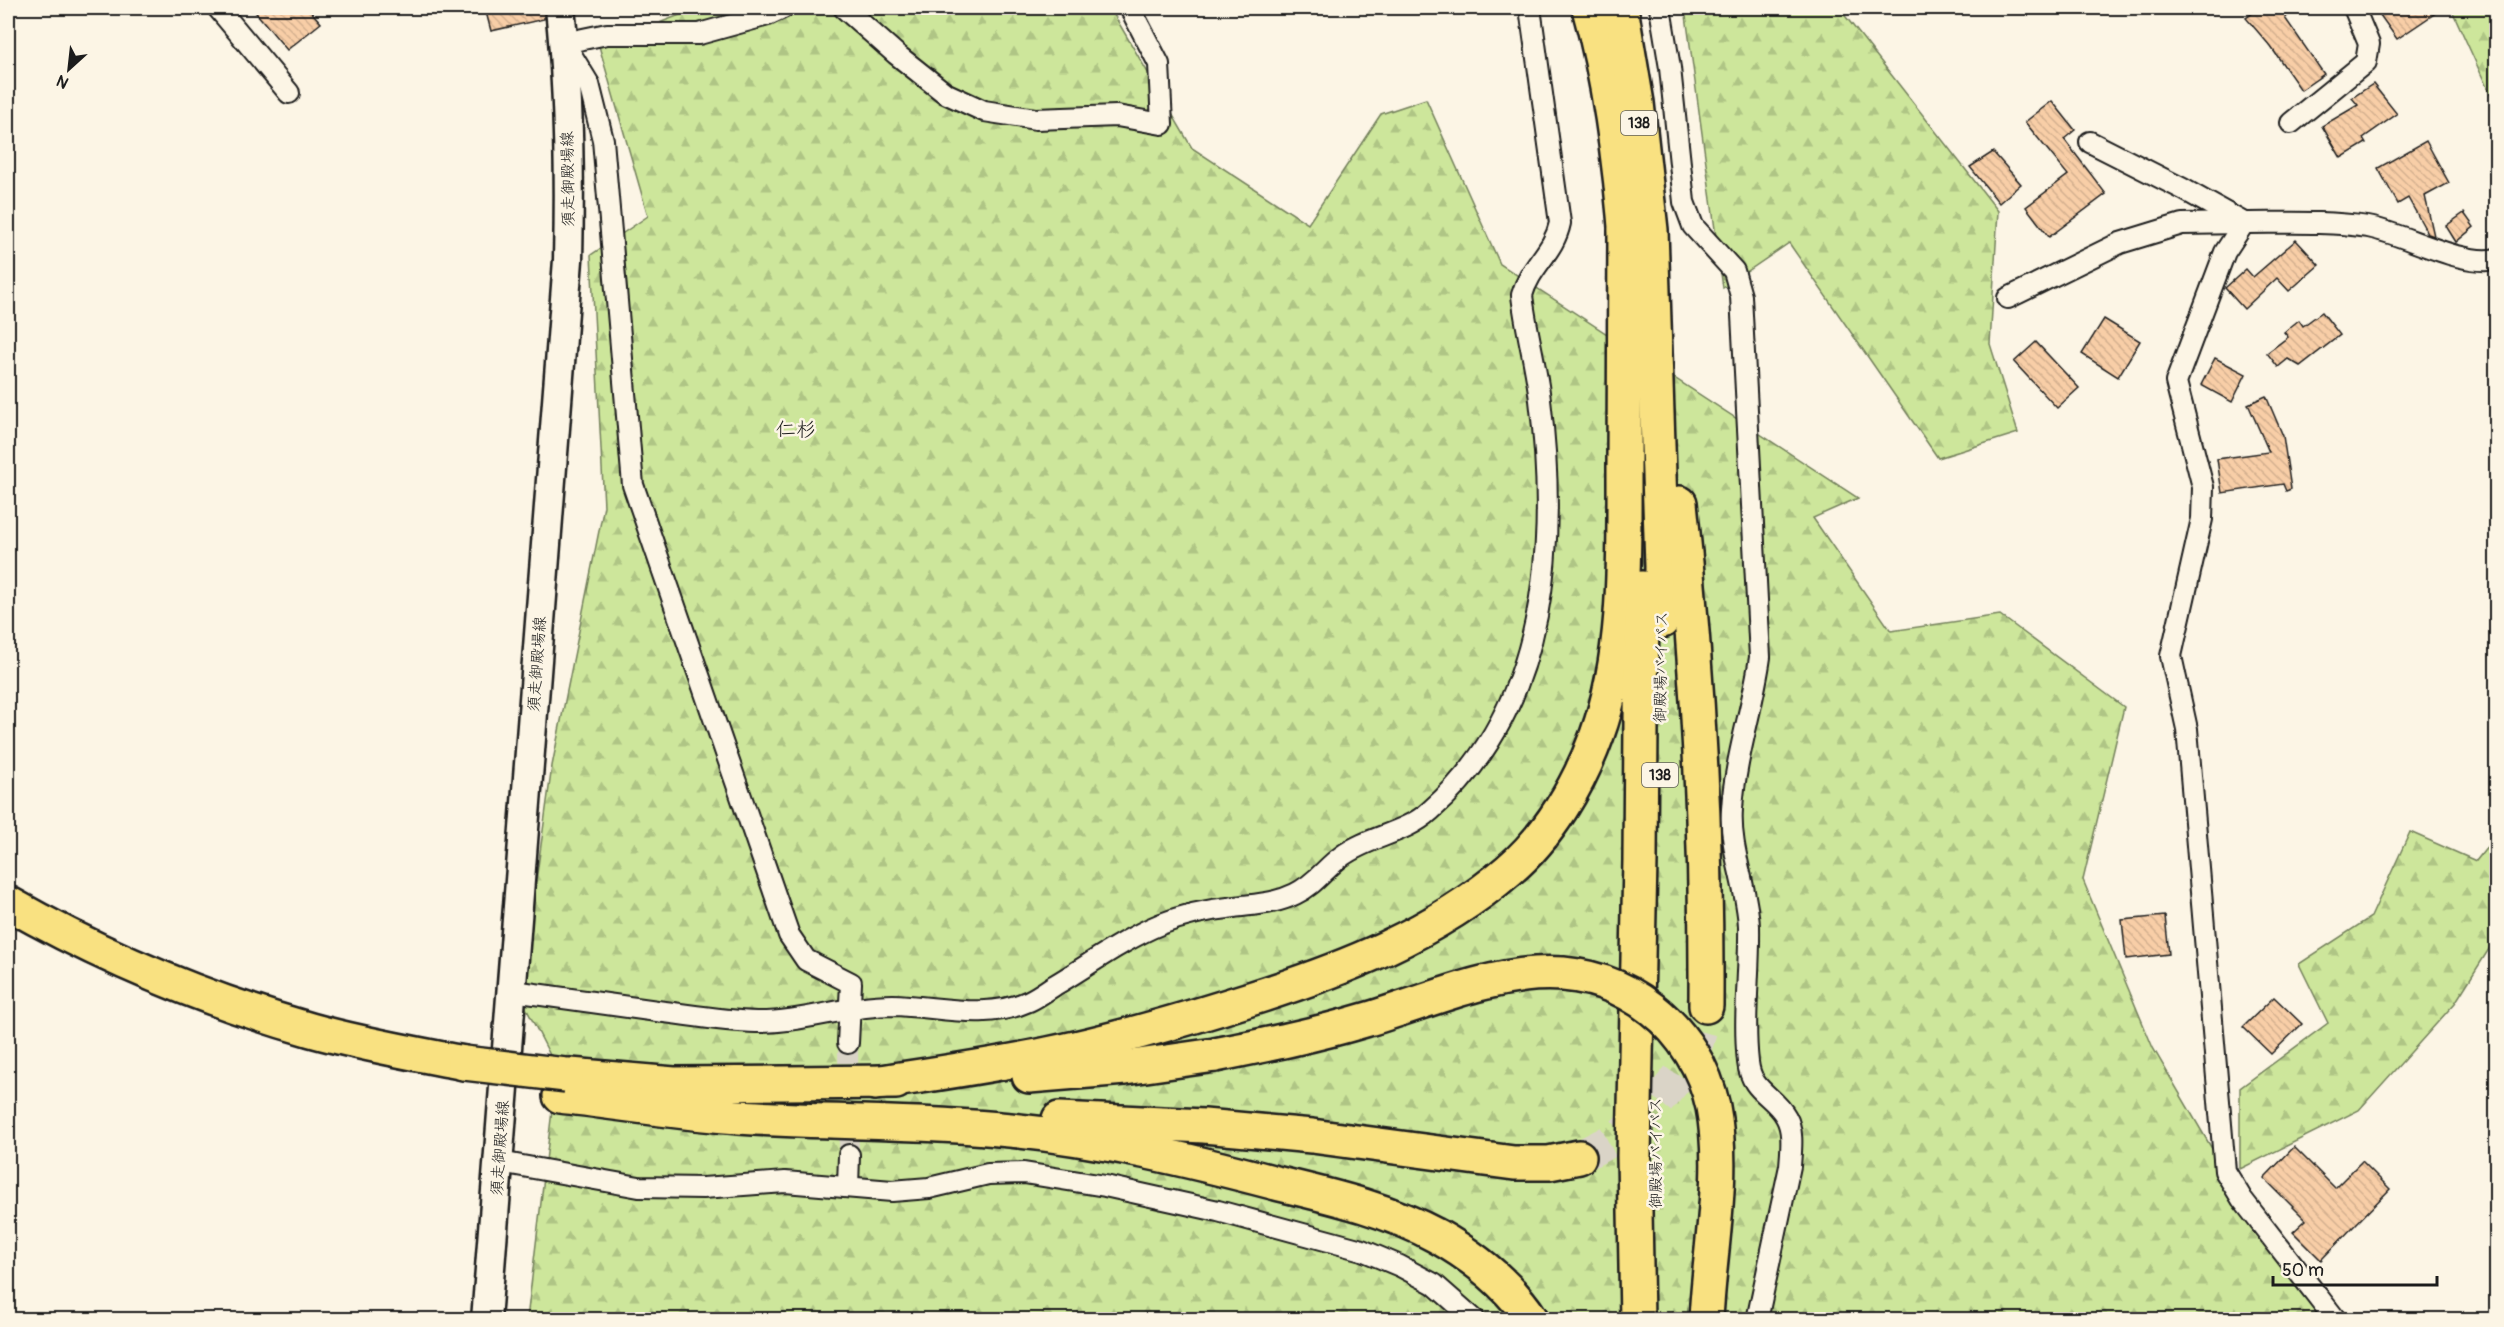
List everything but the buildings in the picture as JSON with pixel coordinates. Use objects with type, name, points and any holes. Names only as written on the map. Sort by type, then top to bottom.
[{"type":"highway","name":"御殿場バイパス","points":[[1589,8],[1598,40],[1612,117],[1638,230],[1662,566],[1655,1156],[1659,1320]]},
{"type":"highway","name":"御殿場バイパス","points":[[1622,12],[1637,103],[1638,405],[1642,591],[1640,860],[1634,1156],[1637,1320]]},
{"type":"highway","points":[[1638,230],[1687,567],[1698,731],[1706,944],[1706,1006]]},
{"type":"highway","points":[[874,1083],[1050,1053],[1172,1023],[1297,984],[1357,961],[1423,929],[1471,900],[1512,868],[1546,829],[1576,783],[1598,733],[1612,676],[1620,622],[1624,566],[1638,230]]},
{"type":"highway","points":[[8,903],[50,927],[178,985],[247,1010],[462,1073]]},
{"type":"highway","points":[[8,926],[108,977],[172,1004],[243,1031],[311,1052],[363,1064],[563,1085],[670,1108],[737,1117],[936,1124],[1010,1130],[1091,1141],[1198,1162],[1371,1209],[1435,1235],[1481,1264],[1519,1300],[1532,1320]]},
{"type":"highway","points":[[563,1085],[874,1083],[1028,1076],[1115,1069],[1215,1055],[1299,1038],[1498,978],[1537,972],[1576,974],[1609,984],[1639,999],[1664,1019],[1685,1042],[1703,1075],[1713,1107],[1717,1155],[1706,1320]]},
{"type":"highway","points":[[670,1108],[1110,1120],[1312,1136],[1514,1163],[1549,1163],[1579,1157]]},
{"type":"main road","name":"須走御殿場線","points":[[486,1320],[568,260],[569,184],[564,43],[560,8]]},
{"type":"street","points":[[218,8],[289,93]]},
{"type":"street","points":[[783,8],[768,15],[699,34],[607,34],[564,43],[589,84],[603,140],[633,485],[789,934],[806,960],[851,983],[848,1043]]},
{"type":"street","points":[[843,8],[945,93],[984,111],[1036,119],[1117,116],[1162,124],[1159,64],[1130,8]]},
{"type":"street","points":[[513,991],[720,1019],[760,1022],[891,1005],[971,1012],[1001,1009],[1029,1001],[1159,925],[1224,908],[1275,903],[1299,892],[1314,882],[1341,856],[1426,816],[1457,787],[1487,746],[1524,672],[1536,631],[1547,518],[1541,402],[1522,295],[1527,278],[1557,237],[1560,223],[1530,8]]},
{"type":"street","points":[[1660,8],[1670,68],[1684,202],[1693,226],[1734,271],[1741,296],[1760,657],[1754,698],[1737,768],[1732,810],[1732,842],[1744,888],[1749,924],[1748,1065],[1757,1088],[1774,1102],[1787,1118],[1792,1143],[1790,1166],[1757,1320]]},
{"type":"street","points":[[2291,123],[2366,62],[2369,44],[2354,8]]},
{"type":"street","points":[[2090,142],[2244,223]]},
{"type":"street","points":[[2244,223],[2225,252],[2176,382],[2203,487],[2202,519],[2171,656],[2187,729],[2225,1171],[2242,1199],[2336,1320]]},
{"type":"street","points":[[2008,298],[2120,243],[2182,224],[2244,223],[2370,228],[2443,252],[2488,261],[2496,259]]},
{"type":"street","points":[[848,1187],[849,1155]]},
{"type":"street","points":[[500,1162],[639,1187],[703,1188],[785,1182],[892,1191],[929,1188],[988,1174],[1024,1173],[1105,1186],[1218,1211],[1362,1250],[1434,1284],[1466,1309],[1475,1320]]},
{"type":"green space","points":[[698,8],[1110,8],[1192,148],[1308,224],[1381,114],[1426,99],[1500,264],[1858,498],[1813,518],[1891,631],[2000,615],[2124,707],[2083,880],[2153,1048],[2225,1171],[2336,1319],[527,1319],[557,1069],[520,996],[552,766],[604,506],[591,255],[648,216],[599,46]]},
{"type":"green space","points":[[1685,8],[1839,8],[1998,211],[1990,344],[2018,433],[1938,458],[1789,243],[1723,288]]},
{"type":"green space","points":[[2451,8],[2496,8],[2496,107]]},
{"type":"green space","points":[[2410,832],[2476,861],[2496,836],[2496,938],[2455,1003],[2359,1110],[2240,1169],[2240,1088],[2328,1023],[2299,964],[2371,917]]},
{"type":"tunnel","points":[[1579,1157],[1616,1138],[1651,1110],[1678,1077],[1698,1040],[1706,1006]]},
{"type":"tunnel","points":[[848,1043],[849,1155]]},
{"type":"district","name":"仁杉","points":[[796,429]]}]
